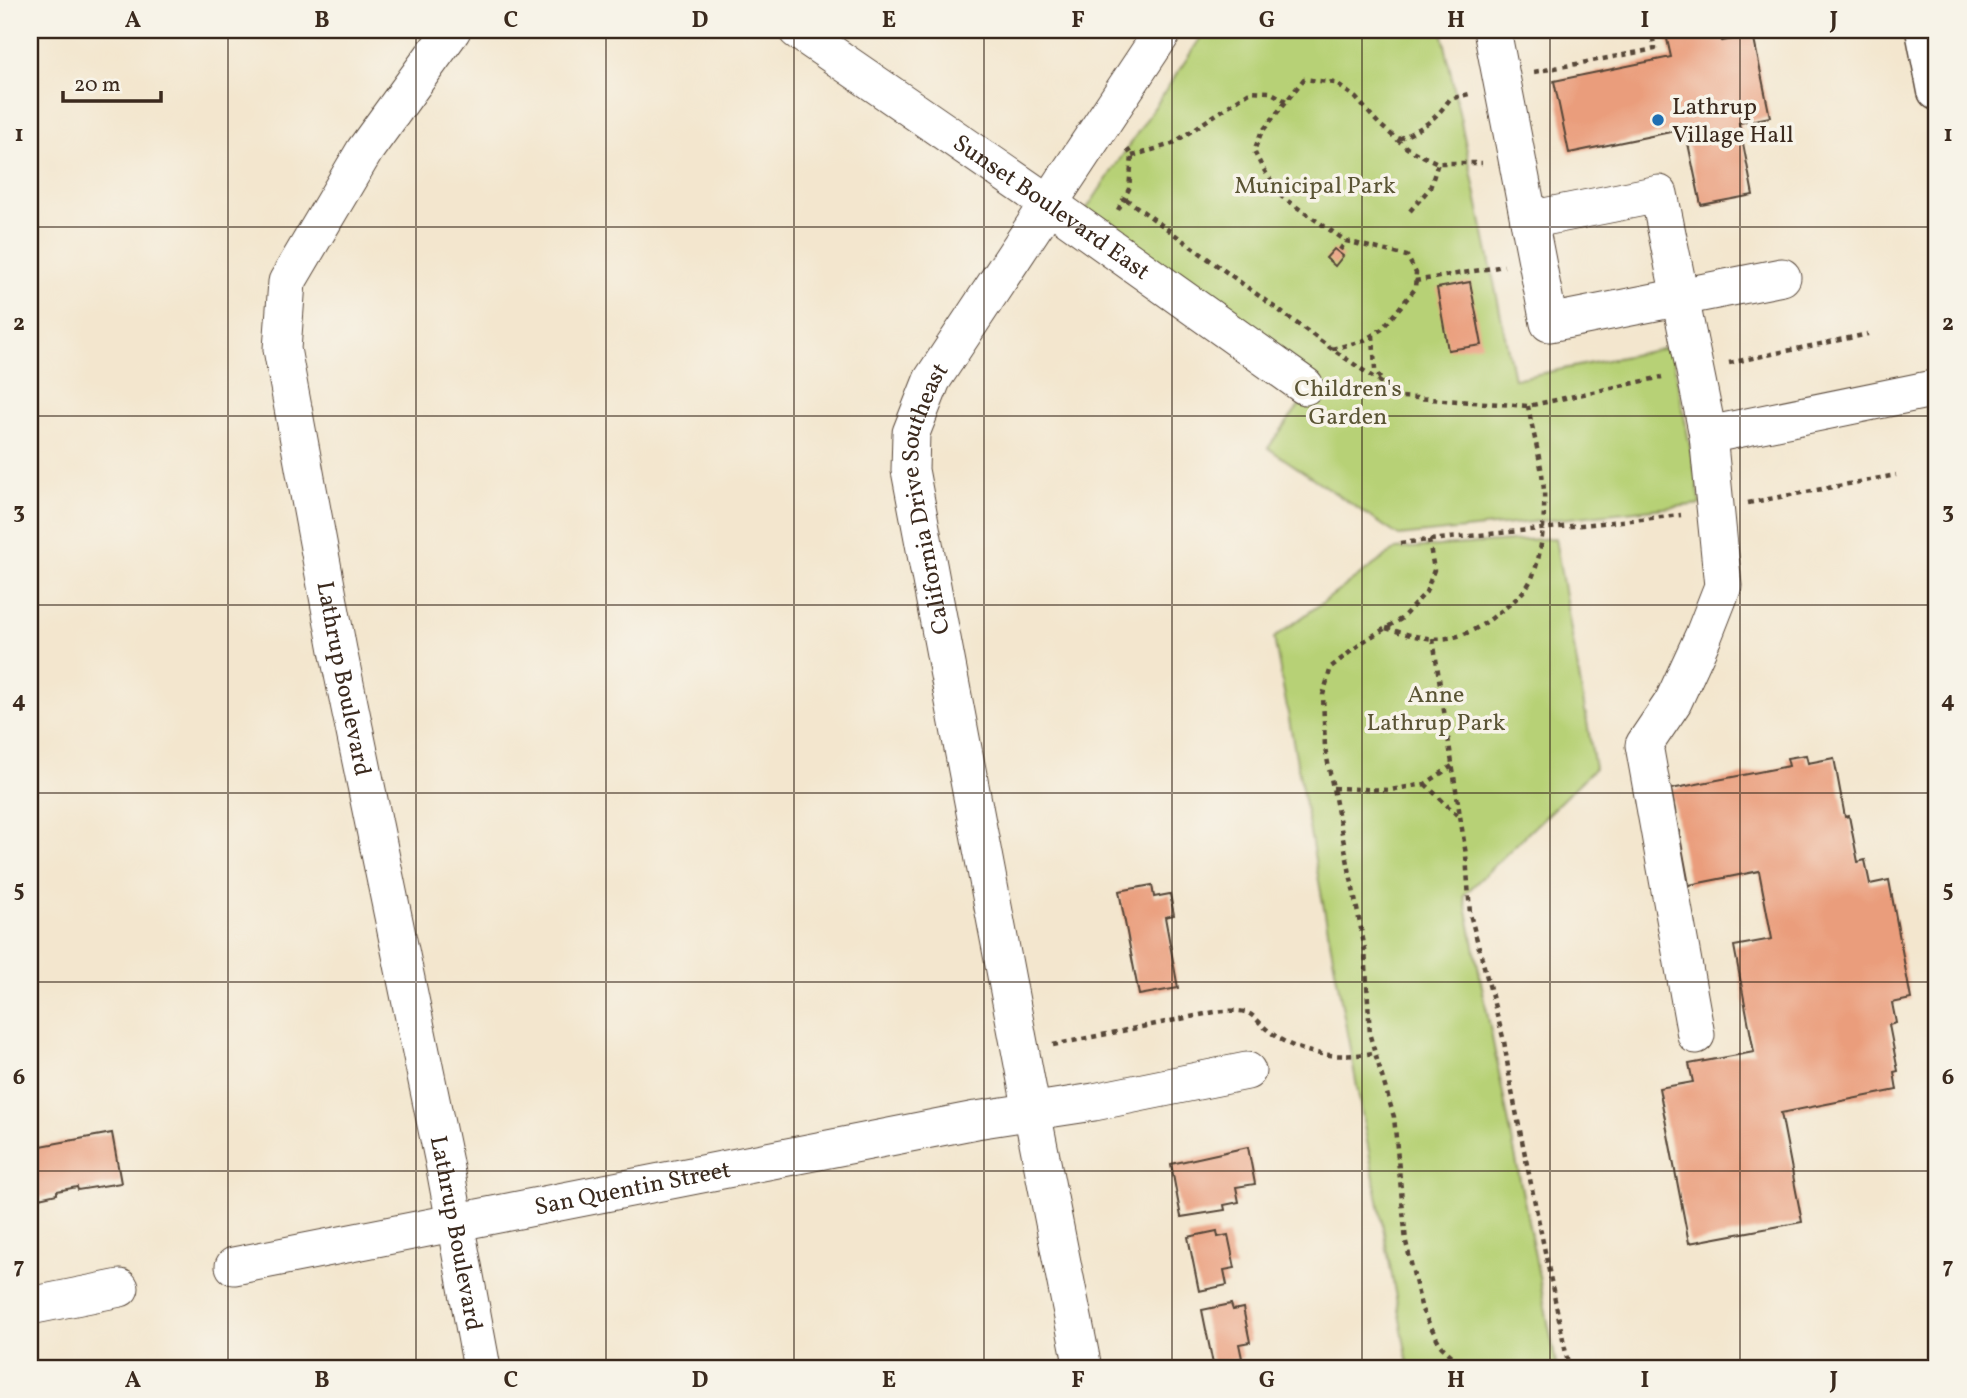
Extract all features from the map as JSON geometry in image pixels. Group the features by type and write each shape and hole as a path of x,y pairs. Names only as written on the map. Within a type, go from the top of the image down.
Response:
{"main road":[{"path":"1925,30 1937,90"}],"street":[{"name":"Lathrup Boulevard","path":"452,30 365,150 288,282 282,349 338,650 482,1368"},
{"name":"Sunset Boulevard East","path":"797,30 1048,203 1305,386"},
{"name":"California Drive Southeast","path":"1083,1368 909,470 911,433 932,380 1164,30"},
{"path":"1492,30 1549,323 1782,276"},
{"path":"1529,220 1659,194 1708,435 1723,586 1673,702 1644,745 1696,1035"},
{"path":"1708,435 1937,388"},
{"name":"San Quentin Street","path":"234,1266 976,1120 1247,1071"},
{"path":"30,1306 120,1288"}],"path":[{"path":"1530,73 1655,48 1651,30"},
{"path":"1332,349 1363,341 1382,329 1415,289 1416,272 1407,256 1346,241 1282,197 1262,167 1254,151 1261,133 1304,79 1335,83 1356,98 1379,124 1407,148 1438,163 1486,162"},
{"path":"1132,156 1172,145 1251,92 1270,92 1286,102"},
{"path":"1399,139 1437,117 1450,99 1475,93"},
{"path":"1116,213 1126,199 1129,189 1132,156 1118,141"},
{"path":"1410,211 1430,188 1438,163"},
{"path":"1126,199 1402,397 1528,407 1667,376"},
{"path":"1340,250 1346,241"},
{"path":"1415,281 1494,268"},
{"path":"1725,364 1868,334"},
{"path":"1373,335 1375,370 1385,387"},
{"path":"1386,628 1424,640 1457,636 1482,625 1527,587 1537,567 1544,491 1528,407"},
{"path":"1400,543 1689,514 1896,475"},
{"path":"1429,540 1434,570 1426,592 1401,619 1364,641 1331,667 1323,695 1325,748 1365,948 1370,1036 1394,1117 1406,1242 1422,1310 1441,1346 1465,1368"},
{"path":"1433,639 1460,817 1471,914 1504,1041 1511,1087 1569,1368"},
{"path":"1332,788 1390,790 1424,784 1452,766"},
{"path":"1424,784 1460,817"},
{"path":"1048,1046 1238,1009 1250,1012 1280,1039 1304,1050 1334,1056 1374,1053"}],"green space":[{"name":"Municipal Park","path":"1206,30 1442,30 1514,379 1671,347 1701,504 1399,536 1268,448 1318,380 1086,210"},
{"name":"Anne Lathrup Park","path":"1555,538 1595,768 1464,895 1557,1368 1409,1368 1274,638 1396,549"}],"building":[{"name":"Lathrup Village Hall","path":"1665,30 1719,30 1722,41 1753,35 1770,117 1739,123 1753,195 1701,205 1685,129 1569,153 1554,81 1671,57"},
{"path":"1334,249 1343,256 1335,266 1326,258"},
{"path":"1470,282 1482,345 1448,350 1437,288"},
{"path":"1806,755 1808,763 1834,758 1845,817 1849,816 1858,862 1865,860 1870,884 1889,880 1911,999 1892,1003 1896,1023 1889,1025 1898,1071 1894,1072 1897,1090 1781,1113 1802,1222 1689,1243 1659,1088 1693,1082 1689,1064 1754,1052 1734,946 1772,939 1759,871 1689,885 1671,789 1789,766 1787,758"},
{"path":"1152,885 1154,897 1170,894 1174,915 1165,917 1178,988 1139,995 1119,891"},
{"path":"112,1133 121,1183 78,1190 77,1187 30,1200 30,1148"},
{"path":"1248,1147 1255,1184 1236,1187 1239,1202 1224,1205 1225,1210 1181,1217 1171,1164"},
{"path":"1217,1231 1218,1237 1228,1235 1235,1268 1224,1270 1227,1285 1199,1291 1188,1237"},
{"path":"1231,1304 1233,1310 1243,1308 1250,1342 1239,1344 1242,1358 1213,1364 1202,1310"}],"place":[{"name":"Lathrup Village Hall","path":"1658,120"}],"park label":[{"name":"Children's Garden","path":"1348,402"}]}
